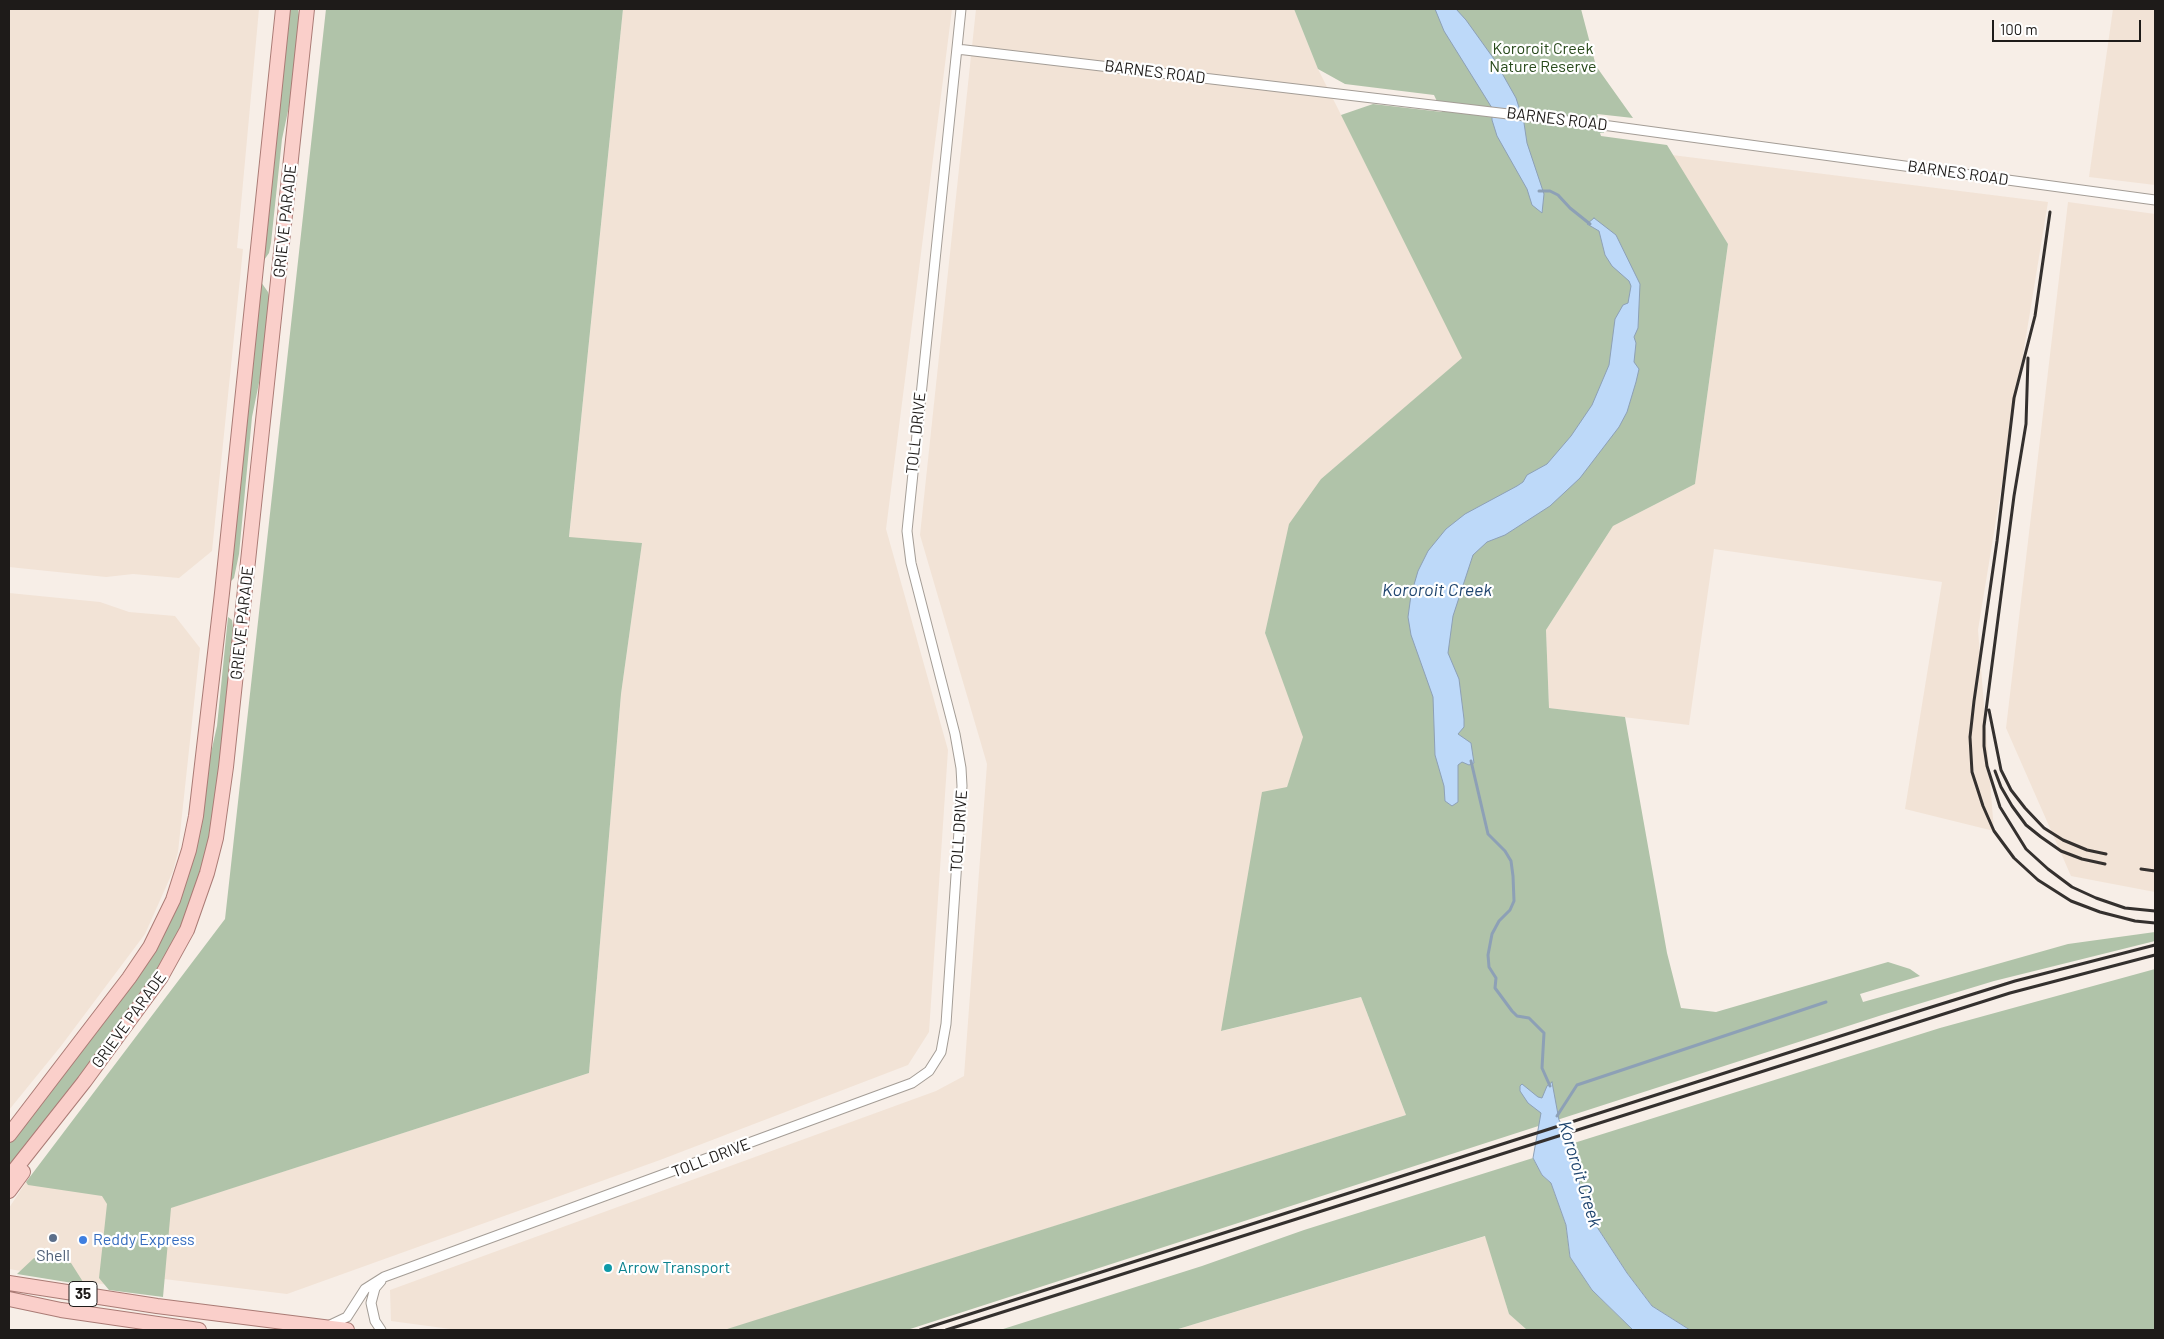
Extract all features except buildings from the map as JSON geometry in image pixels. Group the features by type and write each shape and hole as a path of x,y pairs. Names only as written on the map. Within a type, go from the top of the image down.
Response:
{"main road":[{"name":"GRIEVE PARADE","path":"9,1135 129,978 150,947 172,900 189,850 196,816 222,593 283,9"},
{"name":"GRIEVE PARADE","path":"10,1185 67,1114 84,1082 148,997 175,953 196,907 216,838 241,633 308,9"},
{"name":"35","path":"9,1283 157,1306 347,1330"},
{"name":"35","path":"9,1299 61,1310 199,1330"}],"street":[{"name":"TOLL DRIVE","path":"309,1325 331,1326 340,1322 351,1312 364,1289 384,1277 912,1083 929,1071 941,1052 946,1024 962,786 961,768 955,734 911,563 907,531 961,11"},
{"name":"BARNES ROAD","path":"957,48 1605,126 2155,200"},
{"path":"381,1330 375,1321 372,1303 375,1288 384,1277"}],"shaded area":[{"path":"9,9 259,9 237,248 243,249 212,551 179,578 133,574 106,577 9,567"},
{"path":"623,9 952,9 886,529 948,750 929,1032 908,1065 660,1160 287,1294 164,1279 170,1208 589,1073 621,694 642,543 569,538"},
{"path":"976,9 1294,9 1318,69 1463,358 1321,479 1265,633 1304,737 1287,787 1222,1031 1361,997 1406,1115 726,1330 458,1330 391,1321 390,1290 936,1091 964,1076 987,764 920,535"},
{"path":"2113,9 2155,9 2155,185 2089,177"},
{"path":"1672,155 2048,202 1978,630 1994,831 1905,809 1942,582 1714,549 1689,725 1549,708 1546,630 1613,526 1695,484 1728,244"},
{"path":"2068,202 2155,214 2155,892 2071,876 2006,728"},
{"path":"9,593 100,602 129,612 175,616 200,648 178,852 173,871 145,934 61,1046 9,1110"},
{"path":"26,1182 105,1192 113,1202 108,1285 9,1269 9,1208"},
{"path":"1486,1236 1509,1314 1527,1330 1175,1330"}],"green space":[{"path":"287,9 298,9 299,17 291,97 282,139 271,243 269,253 262,263"},
{"path":"326,9 623,9 569,537 642,543 621,694 589,1073 171,1208 163,1297 109,1290 99,1278 107,1204 102,1196 28,1185 26,1182 225,919"},
{"name":"Kororoit Creek Nature Reserve","path":"1294,9 1581,9 1596,66 1633,118 1597,114 1604,133 1600,133 1601,136 1667,145 1728,244 1695,484 1613,526 1546,630 1549,708 1625,717 1667,953 1681,1008 1716,1012 1888,962 1910,969 1920,976 1860,994 1863,1002 2068,944 2155,932 2155,941 1994,981 1882,1015 907,1330 724,1330 1406,1115 1361,997 1221,1031 1262,792 1287,787 1303,737 1265,633 1289,524 1321,479 1462,358 1341,115 1373,104 1442,112 1434,95 1345,84 1318,69"},
{"path":"261,282 268,292 270,300 261,373 252,417 239,554 234,578 227,585"},
{"path":"228,617 232,620 234,635 211,840 183,925 165,958 119,1027 9,1168 9,1144 139,976 159,943 177,906 217,726"},
{"path":"2155,969 2155,1330 1690,1330 1652,1306 1627,1273 1597,1227 1581,1194 1579,1167 1574,1143 1940,1028"},
{"path":"1533,1158 1542,1175 1551,1183 1566,1225 1570,1257 1592,1290 1633,1330 1527,1330 1509,1314 1485,1236 1175,1330 1000,1330 1202,1266 1304,1230"},
{"path":"34,1258 71,1263 85,1285 17,1274"}],"water":[{"path":"1435,9 1456,9 1494,59 1516,98 1524,123 1527,143 1544,194 1542,213 1532,205 1527,189 1497,136 1492,120 1492,108 1444,31"},
{"name":"Kororoit Creek","path":"1594,218 1616,235 1640,284 1638,328 1634,337 1636,343 1634,362 1639,369 1636,382 1627,412 1619,427 1580,478 1550,506 1505,535 1487,542 1473,555 1453,616 1448,653 1459,679 1464,719 1464,727 1458,734 1471,743 1474,763 1469,765 1462,762 1458,765 1458,802 1452,806 1445,801 1444,786 1435,755 1433,697 1411,635 1408,617 1411,595 1418,571 1428,551 1446,529 1465,514 1517,486 1523,482 1527,475 1547,464 1571,436 1592,405 1609,365 1615,319 1623,305 1628,303 1631,286 1629,281 1612,266 1605,255 1599,231 1587,224"},
{"name":"Kororoit Creek","path":"1552,1082 1559,1120 1574,1144 1581,1194 1597,1227 1627,1273 1652,1306 1690,1330 1633,1330 1592,1290 1570,1257 1566,1225 1551,1183 1542,1175 1533,1158 1541,1113 1528,1103 1520,1091 1522,1084 1542,1098 1547,1086"}],"waterway":[{"name":"Kororoit Creek","path":"1539,191 1550,191 1558,195 1570,208 1590,224"},
{"name":"Kororoit Creek","path":"1471,761 1488,834 1505,851 1511,861 1513,876 1514,901 1510,910 1499,921 1492,934 1488,955 1489,967 1496,978 1495,988 1512,1011 1517,1016 1529,1018 1544,1033 1542,1068 1550,1086"},
{"path":"1557,1116 1577,1085 1826,1002"}],"railway":[{"path":"2050,212 2035,316 2014,398 1997,541 1974,701 1970,737 1972,772 1983,806 1994,831 2014,858 2038,880 2071,901 2100,912 2135,921 2155,923"},
{"path":"2028,358 2026,424 2014,496 1984,726 1987,766 2000,807 2026,849 2048,869 2072,887 2096,898 2125,908 2155,911"},
{"path":"1989,710 2001,770 2011,790 2025,808 2044,828 2063,840 2087,850 2106,854"},
{"path":"1995,771 2001,787 2026,825 2061,851 2082,859 2105,864"},
{"path":"2141,869 2155,871"},
{"path":"920,1330 2015,981 2155,945"},
{"path":"946,1330 2010,993 2155,955"}],"place":[{"name":"Shell","path":"53,1238"},
{"name":"Reddy Express","path":"83,1240"},
{"name":"Arrow Transport","path":"608,1268"}]}
